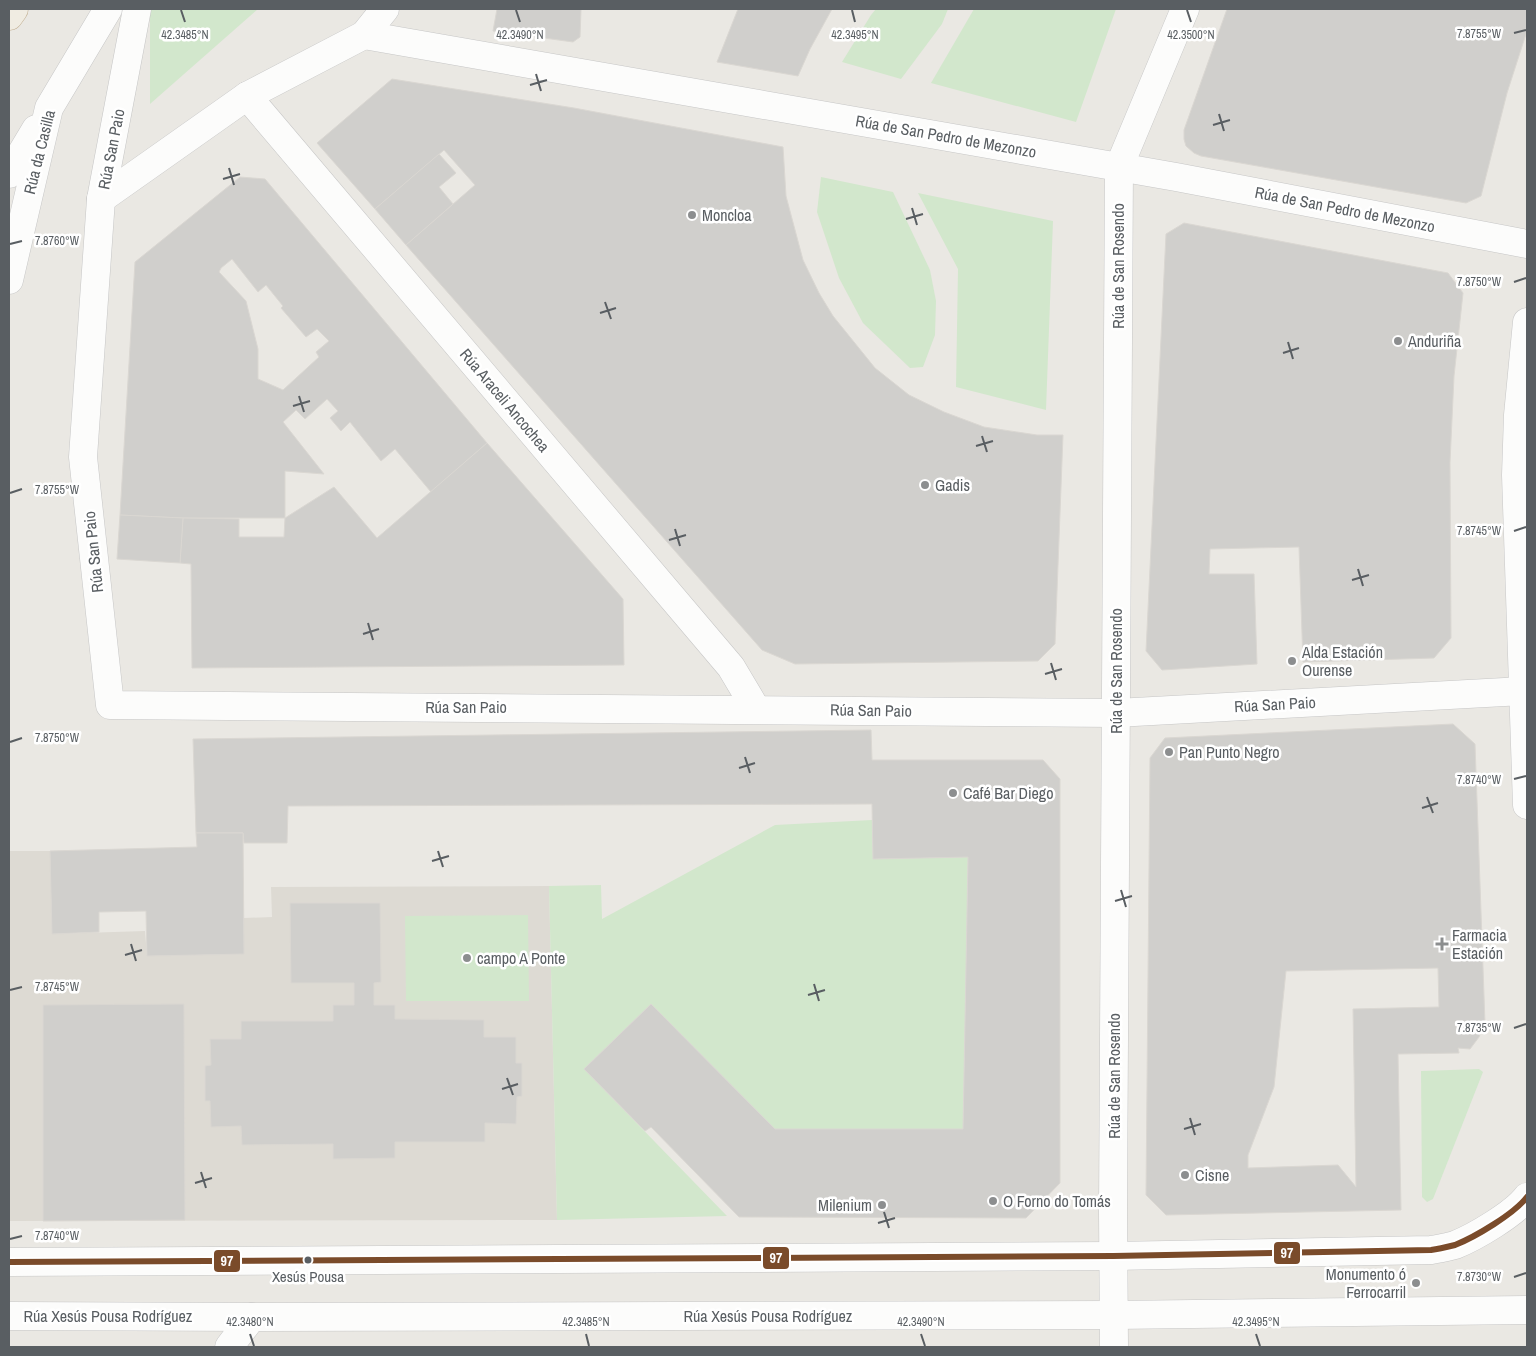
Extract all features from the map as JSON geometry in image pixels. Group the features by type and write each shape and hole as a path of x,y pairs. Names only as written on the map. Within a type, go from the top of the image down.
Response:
{"highway":[{"path":"9,16 14,9"}],"street":[{"name":"Rúa da Casilla","path":"9,280 49,108 108,9"},
{"name":"Rúa San Paio","path":"137,9 101,199 83,457 110,705 1116,712 1523,691"},
{"path":"101,199 248,96 364,34 385,9"},
{"name":"Rúa de San Rosendo","path":"1114,1347 1119,167 1186,9"},
{"name":"Rúa de San Pedro de Mezonzo","path":"364,34 1119,167 1527,244"},
{"name":"Rúa Araceli Ancochea","path":"248,96 731,667 756,709"},
{"path":"9,174 49,108"},
{"path":"1527,322 1518,415 1516,475 1527,805"},
{"path":"9,1262 1113,1256 1431,1250 1454,1245 1472,1236 1511,1213 1527,1198"},
{"name":"Rúa Xesús Pousa Rodríguez","path":"9,1316 1114,1315 1527,1310"},
{"path":"229,1347 252,1317"}],"shaded area":[{"path":"9,851 50,851 52,934 145,931 147,956 244,954 244,918 272,917 271,887 549,886 557,1220 9,1221"}],"green space":[{"path":"150,9 258,9 150,104"},
{"path":"876,9 948,9 942,24 901,79 842,62"},
{"path":"974,9 1116,9 1076,122 931,83"},
{"path":"821,177 893,192 930,270 936,301 935,335 923,367 910,368 863,323 839,278 817,212"},
{"path":"918,193 1053,221 1046,410 956,387 958,269"},
{"path":"872,820 873,859 968,857 963,1129 775,1129 651,1004 584,1069 727,1216 557,1220 549,886 601,885 602,919 775,825"},
{"name":"campo A Ponte","path":"528,915 529,1001 406,1001 405,916"},
{"path":"1479,1069 1483,1072 1433,1199 1427,1202 1422,1197 1421,1071"}],"building":[{"path":"497,9 581,9 580,37 573,42 493,31"},
{"path":"738,9 832,9 810,49 798,76 717,62"},
{"path":"1227,9 1527,9 1527,31 1507,93 1481,196 1466,203 1201,156 1194,153 1186,146 1184,130"},
{"path":"392,79 574,108 783,147 786,196 803,260 833,316 875,368 909,395 944,412 984,427 1037,435 1063,435 1055,644 1038,661 795,664 762,650 406,245 475,185 444,150 375,209 317,143"},
{"path":"439,154 456,173 439,187 453,204 406,245 375,209"},
{"path":"240,177 265,179 487,443 431,492 395,449 381,461 350,422 341,431 330,418 338,411 327,399 305,419 296,410 283,422 324,474 285,471 285,518 183,518 120,515 135,262","holes":["232,259 258,292 266,285 283,306 281,308 306,337 317,329 329,341 316,352 319,357 283,390 258,379 258,349 246,301 219,272 221,268"]},
{"path":"1184,223 1448,273 1463,293 1454,376 1450,462 1451,638 1434,658 1303,662 1299,547 1210,549 1209,574 1254,574 1257,664 1162,670 1146,651 1166,234"},
{"path":"487,443 623,599 624,665 192,668 191,564 180,563 183,518 239,519 239,537 284,537 285,518 334,487 377,538"},
{"path":"120,515 183,518 180,563 117,559"},
{"path":"1453,724 1475,744 1485,1023 1479,1037 1470,1049 1458,1048 1459,1053 1398,1054 1401,1210 1166,1215 1146,1195 1150,758 1165,738","holes":["1438,968 1439,1007 1353,1009 1356,1187 1338,1165 1248,1168 1248,1155 1274,1087 1286,971"]},
{"path":"871,730 872,760 1043,760 1060,779 1060,1183 1026,1218 739,1217 651,1127 645,1131 584,1069 651,1004 775,1129 963,1129 968,857 873,859 872,804 288,806 287,843 244,843 243,833 196,833 193,739"},
{"path":"196,833 243,833 244,954 147,956 146,911 99,912 99,932 52,934 50,851 197,847"},
{"path":"290,903 380,903 381,982 374,983 374,1005 395,1005 395,1019 484,1020 484,1037 516,1037 516,1063 522,1063 522,1096 517,1097 516,1124 485,1123 485,1142 395,1142 395,1158 333,1159 333,1144 242,1145 241,1126 211,1127 210,1101 205,1101 205,1066 211,1065 210,1039 241,1039 241,1021 333,1021 333,1005 354,1005 354,983 291,983"},
{"path":"184,1004 185,1220 43,1221 43,1005"}],"transit line":[{"name":"97","path":"9,1262 1113,1256 1431,1250 1455,1245 1473,1237 1504,1218 1527,1197"}],"place":[{"name":"Moncloa","path":"692,215"},
{"name":"Anduriña","path":"1398,341"},
{"name":"Gadis","path":"925,485"},
{"name":"Alda Estación Ourense","path":"1292,661"},
{"name":"Pan Punto Negro","path":"1169,752"},
{"name":"Café Bar Diego","path":"953,793"},
{"name":"Farmacia Estación","path":"1442,944"},
{"name":"campo A Ponte","path":"467,958"},
{"name":"Cisne","path":"1185,1175"},
{"name":"O Forno do Tomás","path":"993,1201"},
{"name":"Milenium","path":"882,1205"},
{"name":"Xesús Pousa","path":"308,1260"},
{"name":"Monumento ó Ferrocarril","path":"1416,1283"}]}
